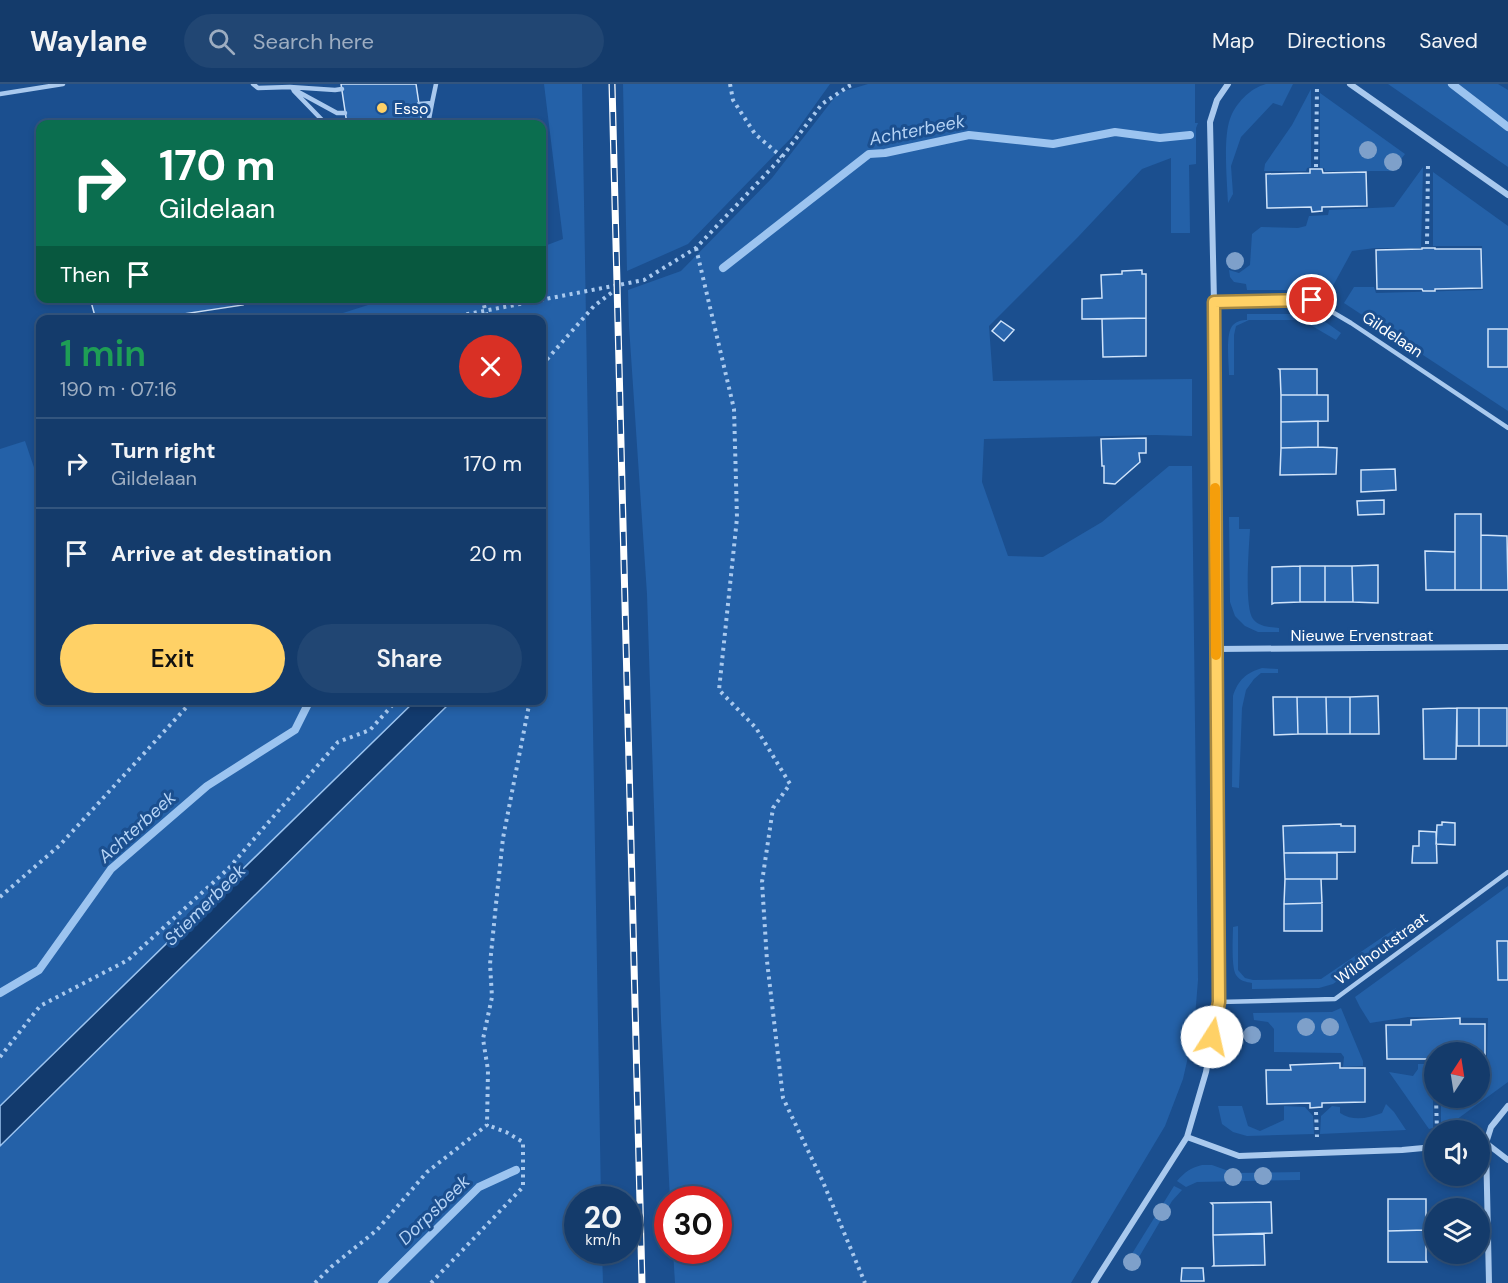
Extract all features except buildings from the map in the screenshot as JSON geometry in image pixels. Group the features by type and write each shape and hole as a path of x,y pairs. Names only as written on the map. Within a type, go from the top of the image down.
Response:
{"street":[{"path":"1094,1283 1187,1137 1206,1072 1219,1002 1214,302 1210,122 1217,100 1228,84"},
{"path":"1350,84 1508,195"},
{"name":"Nieuwe Ervenstraat","path":"1216,649 1508,647"},
{"path":"1490,1129 1508,1106"},
{"path":"1187,1137 1239,1156 1424,1149"},
{"path":"1490,1148 1508,1160"},
{"path":"1485,1186 1489,1283"}],"lane":[{"path":"0,94 63,84"},
{"path":"253,84 258,88 342,89"},
{"path":"429,120 436,84"},
{"path":"290,87 337,113 345,113"},
{"path":"290,87 322,120"},
{"path":"419,104 432,103"},
{"name":"Gildelaan","path":"1214,302 1312,300 1351,322 1508,428"},
{"name":"Wildhoutstraat","path":"1219,1002 1335,999 1508,873"}],"path":[{"path":"730,84 733,100 755,134 782,157"},
{"path":"546,299 644,280 696,248 782,157 822,104 855,84"},
{"path":"1316,166 1317,86"},
{"path":"1427,244 1428,165"},
{"path":"696,248 734,409 736,518 719,690 756,728 790,784 773,808 762,882 767,961 783,1098 823,1182 865,1283"},
{"path":"546,360 594,306 621,285"},
{"path":"484,303 487,315"},
{"path":"464,315 528,303"},
{"path":"0,897 60,845 188,705"},
{"path":"0,1057 40,1006 128,960 228,869 338,742 370,730 392,705"},
{"path":"487,1125 488,1070 483,1039 492,997 490,964 496,904 503,838 529,705"},
{"path":"1316,1112 1317,1138"},
{"path":"315,1283 377,1230 427,1172 487,1125"},
{"path":"431,1283 523,1186 523,1142 487,1125"}],"shaded area":[{"path":"544,84 582,84 601,1186 564,1186 564,1264 602,1264 603,1283 0,1283 0,449 25,441 36,473 36,705 546,705 546,315 337,315 374,303 546,303 546,245 563,239"},
{"path":"623,84 830,84 792,137 688,244 627,271"},
{"path":"868,84 1195,84 1195,123 1198,123 1196,164 1189,165 1190,233 1171,233 1171,158 1142,169 989,326 993,381 1192,379 1192,436 984,439 982,482 1008,556 1043,557 1102,522 1169,466 1192,466 1198,980 1194,1030 1183,1079 1165,1126 1071,1283 675,1283 674,1264 732,1264 732,1186 669,1186 661,1021 647,594 628,290 681,271 772,178 838,93"},
{"path":"1266,84 1293,84 1282,106 1273,103 1241,137 1231,166 1233,194 1228,203 1226,148 1230,119 1244,97 1254,89"},
{"path":"1388,84 1498,84 1508,90 1508,167"},
{"path":"1311,89 1311,167 1306,171 1264,171 1265,164 1292,125"},
{"path":"1320,93 1405,154 1392,171 1325,171 1324,168 1320,168"},
{"path":"1423,167 1421,248 1375,248 1352,251 1328,295 1316,290 1247,290 1246,284 1234,282 1230,277 1229,270 1239,273 1250,265 1252,234 1261,227 1298,228 1306,226 1309,216 1328,215 1329,210 1394,207"},
{"path":"1433,172 1508,226 1508,411 1344,303 1354,287 1374,287 1376,293 1483,290 1482,246 1433,246"},
{"path":"1247,314 1306,314 1320,318 1341,333 1336,340 1302,320 1249,320 1236,326 1234,375 1229,375 1229,334 1233,325 1247,320"},
{"path":"1229,517 1239,517 1239,529 1250,529 1248,590 1253,619 1261,625 1279,628 1279,632 1258,632 1245,626 1235,616 1230,602"},
{"path":"1262,668 1278,669 1278,673 1261,673 1246,690 1242,708 1239,788 1232,787 1233,696 1243,678"},
{"path":"411,705 448,705 0,1146 0,1106"},
{"path":"1508,886 1508,1082 1490,1095 1488,1018 1408,1017 1370,1023 1355,997"},
{"path":"1238,926 1238,970 1245,978 1253,980 1321,979 1396,928 1397,937 1333,984 1319,988 1252,989 1252,983 1239,979 1234,971 1233,927"},
{"path":"1341,1008 1363,1066 1343,1067 1344,1057 1341,1053 1274,1052 1274,1029 1268,1022 1254,1020 1253,1013 1332,1012"},
{"path":"1418,1064 1424,1064 1424,1108 1433,1108 1433,1120 1424,1120 1424,1122 1389,1072 1413,1076 1418,1069"},
{"path":"1386,1104 1406,1130 1320,1134 1321,1116 1332,1106 1340,1107 1340,1113 1345,1116 1361,1118 1382,1113"},
{"path":"1218,1106 1242,1106 1248,1126 1260,1131 1284,1120 1284,1106 1305,1107 1313,1116 1314,1134 1247,1136 1233,1132 1222,1124"},
{"path":"1441,1108 1472,1108 1456,1120 1441,1120"},
{"path":"1202,1165 1212,1165 1234,1173 1300,1172 1300,1180 1197,1182 1186,1187 1177,1181 1188,1171"},
{"path":"1174,1186 1182,1190 1172,1201 1132,1269 1125,1265"}],"waterway":[{"name":"Achterbeek","path":"1452,84 1508,127"},
{"name":"Achterbeek","path":"723,268 869,154 885,153 969,135 1053,144 1115,132 1160,138 1190,135"},
{"name":"Achterbeek","path":"0,993 39,970 111,869 207,786 295,730 308,705"},
{"name":"Dorpsbeek","path":"382,1283 479,1187 516,1170"}],"railway":[{"path":"612,84 642,1283"}],"slow traffic":[{"path":"1215,488 1216,655"}],"place":[{"name":"Esso","path":"382,108"}],"route":[{"path":"1212,1037 1219,1002 1214,302 1312,300"}],"water label":[{"name":"Stiemerbeek","path":"205,905"}]}
